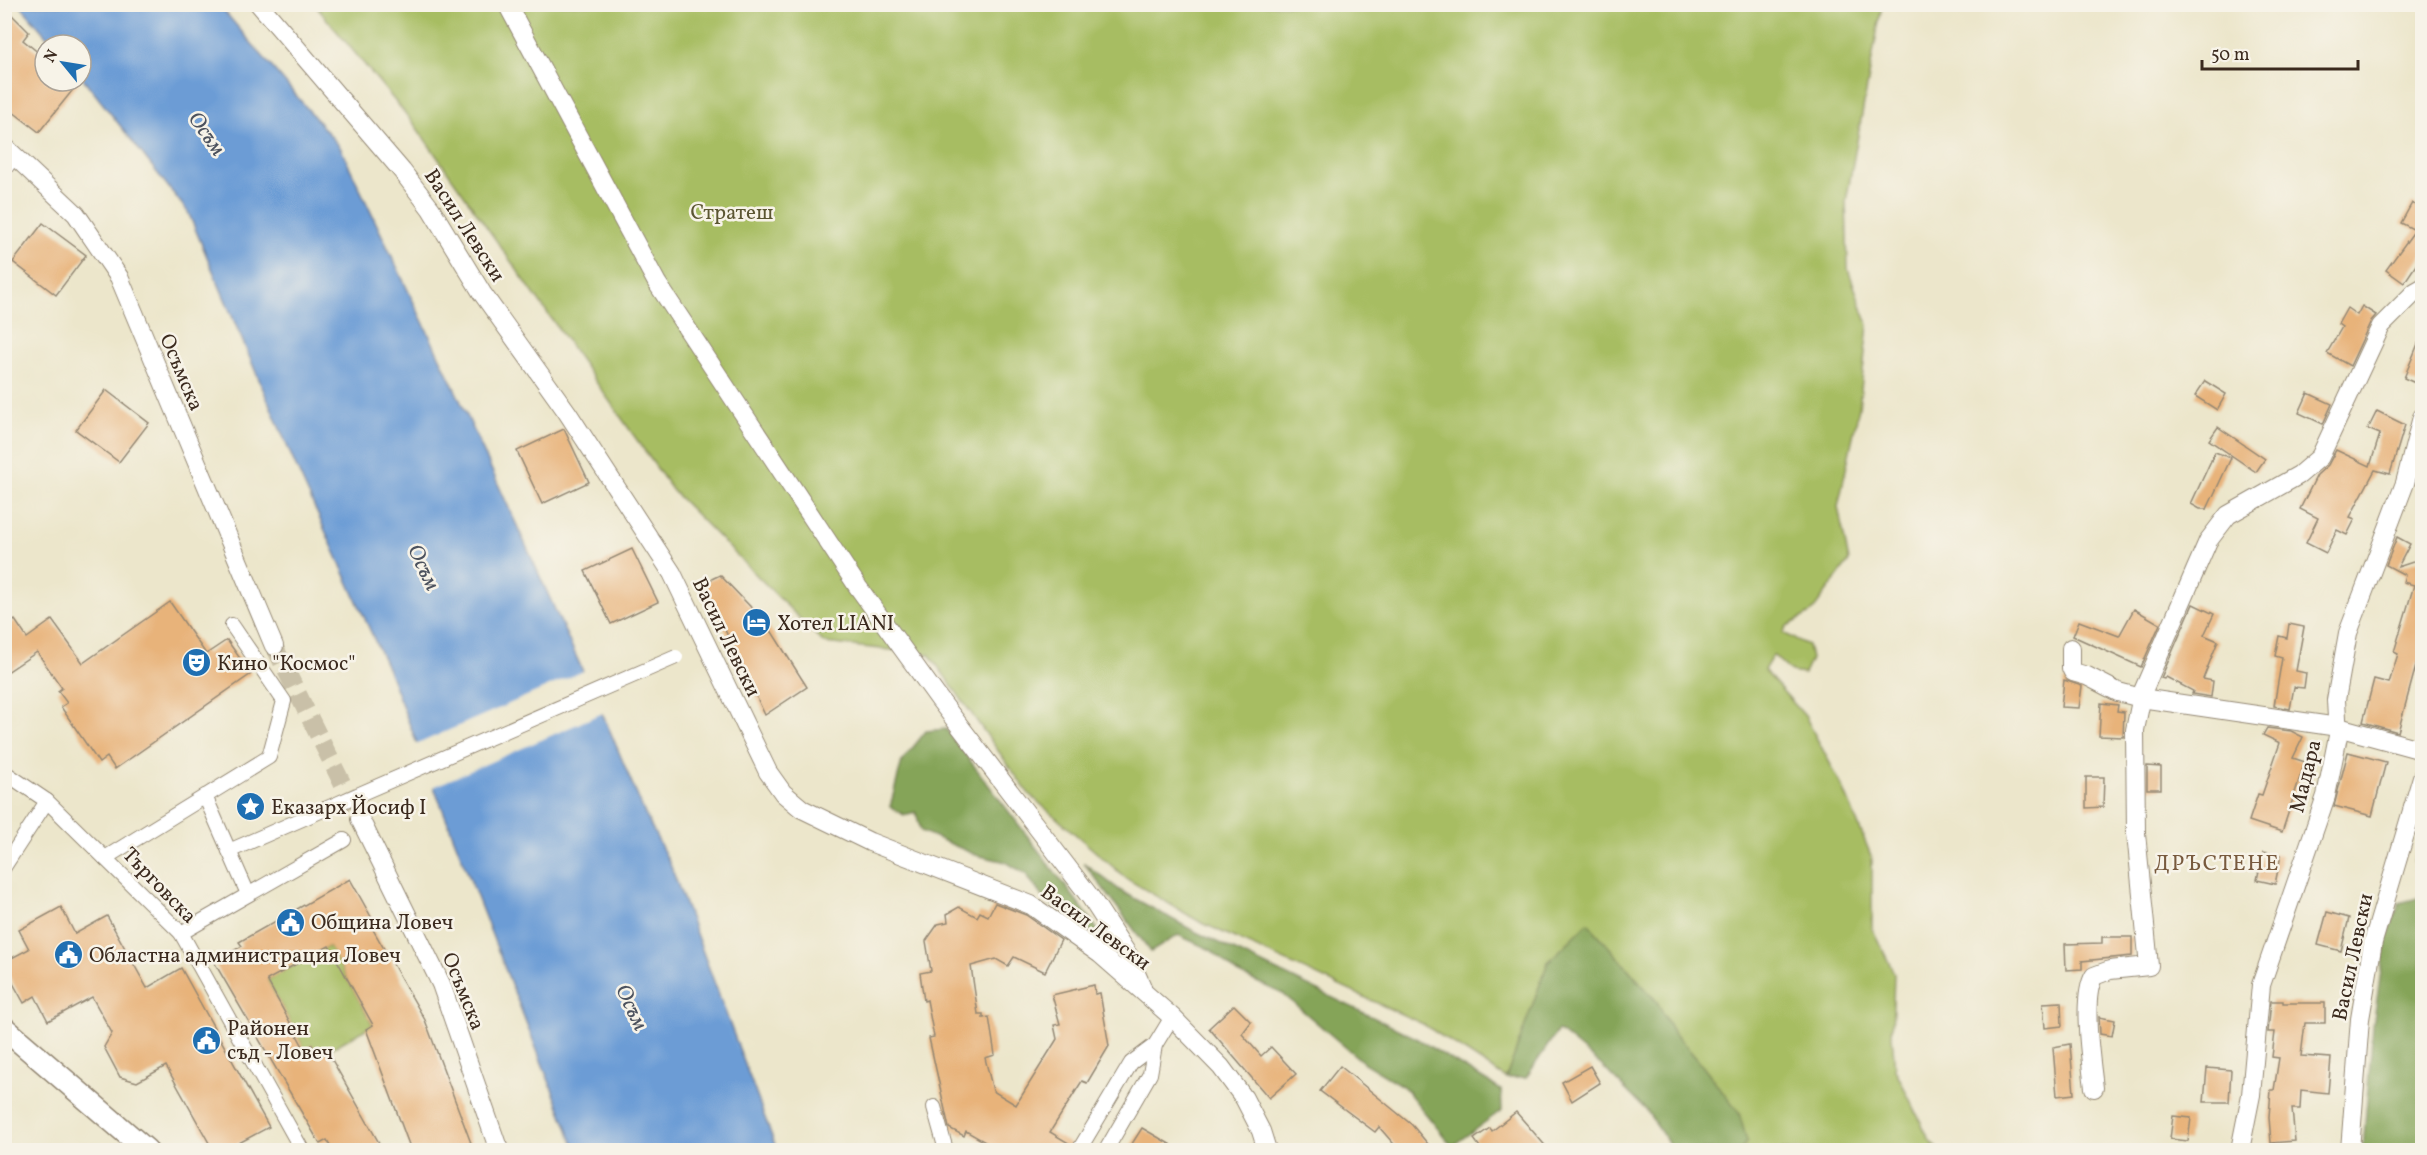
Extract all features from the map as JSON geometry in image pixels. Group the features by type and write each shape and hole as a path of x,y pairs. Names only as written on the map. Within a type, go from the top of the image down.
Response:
{"street":[{"name":"Васил Левски","path":"259,4 402,171 430,209 482,293 573,421 672,573 763,761 783,792 802,808 870,842 1030,905 1100,954 1172,1017 1221,1067 1244,1098 1262,1131 1267,1150"},
{"path":"507,4 657,283 858,587 946,709 1091,898 1128,955 1144,991"},
{"name":"Осъмска","path":"8,157 76,214 119,277 274,646"},
{"path":"2094,1088 2089,1035 2089,985 2094,976 2110,970 2149,966 2136,833 2135,730 2141,698 2208,541 2228,515 2299,475 2320,457 2381,326 2415,292 2422,288"},
{"name":"Мадара","path":"2240,1150 2251,1095 2261,985 2326,796 2338,736 2336,700 2348,633 2405,483 2422,417"},
{"path":"105,858 268,757 284,701 232,625"},
{"path":"2071,648 2070,668 2073,672 2087,676 2118,692 2141,698 2338,727 2422,750"},
{"path":"229,851 676,657"},
{"name":"Търговска","path":"4,772 47,801 181,933 302,1150"},
{"name":"Васил Левски","path":"2350,1150 2360,1019 2373,942 2422,777"},
{"path":"205,796 248,894"},
{"path":"4,867 47,801"},
{"name":"Осъмска","path":"360,819 441,984 496,1145 501,1150"},
{"path":"181,933 344,840"},
{"path":"1106,1150 1150,1074 1155,1046 1172,1017"},
{"path":"4,1028 146,1150"},
{"path":"1078,1150 1131,1063 1155,1046"},
{"path":"934,1107 946,1150"}],"green space":[{"name":"Стратеш","path":"315,5 1882,5 1846,201 1848,269 1868,325 1859,408 1838,507 1849,561 1812,612 1787,626 1783,633 1808,645 1811,659 1804,674 1791,672 1773,655 1764,670 1805,716 1844,790 1872,858 1872,928 1894,973 1892,1036 1895,1069 1930,1141 1938,1150 1739,1150 1697,1059 1673,1032 1657,1002 1588,924 1530,1016 1506,1078 1423,1024 1200,922 1127,879 1029,794 929,654 824,643 673,491 414,124"},
{"path":"946,729 1089,917 1108,946 1082,923 1045,901 1026,874 1006,862 976,855 921,831 916,812 904,815 890,807 902,761 926,731"},
{"path":"2422,840 2422,875 2415,869 2414,860"},
{"path":"1084,863 1121,891 1192,930 1414,1037 1501,1090 1502,1110 1452,1146 1404,1087 1364,1063 1283,994 1237,973 1211,950 1178,935 1151,952"},
{"path":"2422,897 2422,1150 2363,1150 2373,1026 2385,944 2399,903"},
{"path":"1588,923 1657,1002 1673,1032 1739,1113 1747,1141 1741,1150 1673,1150 1647,1111 1601,1065 1558,1030 1526,1078 1506,1078 1548,962"},
{"path":"329,946 373,1025 318,1056 312,1045 305,1050 267,980"}],"water":[{"name":"Осъм","path":"20,5 219,5 340,147 460,400 610,731 645,814 670,864 777,1150 576,1150 389,672 294,462 188,212 93,91 93,33 44,33"}],"pier":[{"path":"586,670 605,712 431,788 415,745"}],"building":[{"path":"4,7 29,32 23,40 33,48 33,93 70,93 39,132 4,105"},
{"path":"2412,203 2422,210 2422,256 2404,283 2386,270 2415,230 2401,223"},
{"path":"43,223 86,255 56,295 13,262"},
{"path":"2362,306 2376,315 2350,366 2327,353 2342,327 2338,324 2347,308 2357,315"},
{"path":"2422,334 2422,386 2404,378"},
{"path":"2205,381 2226,394 2217,410 2195,396"},
{"path":"106,390 149,423 119,462 76,430"},
{"path":"2308,393 2332,404 2323,424 2299,413"},
{"path":"2377,411 2405,425 2390,474 2375,470 2350,517 2355,519 2347,535 2337,530 2326,553 2306,543 2318,518 2300,509 2317,475 2328,465 2336,450 2370,466 2380,434 2368,429"},
{"path":"2218,427 2265,459 2256,472 2209,440"},
{"path":"564,429 589,482 542,504 517,451"},
{"path":"2215,452 2231,458 2207,509 2200,509 2191,504"},
{"path":"2397,537 2410,544 2398,567 2422,559 2422,664 2417,662 2398,732 2363,722 2374,679 2389,683 2398,654 2394,652 2414,585 2403,582 2405,575 2386,565"},
{"path":"632,549 658,602 611,624 585,571"},
{"path":"720,575 767,624 807,687 765,715 703,583"},
{"path":"170,602 206,654 227,640 251,674 115,769 107,757 99,763 61,707 67,703 58,691 62,688 37,652 4,674 4,627 15,620 27,638 52,620 83,663"},
{"path":"2193,604 2214,614 2204,635 2218,641 2203,679 2213,681 2211,697 2192,694 2193,691 2166,677 2161,678"},
{"path":"2134,609 2160,624 2141,667 2073,636 2079,621 2119,636"},
{"path":"2289,624 2304,627 2296,671 2306,673 2304,688 2294,687 2290,709 2274,706 2282,658 2275,656 2279,636 2287,638"},
{"path":"2064,680 2082,686 2079,708 2061,707"},
{"path":"2101,703 2118,705 2117,711 2124,712 2123,737 2099,736"},
{"path":"2267,728 2291,731 2303,737 2293,758 2305,762 2282,832 2249,821 2258,794 2262,795 2280,743 2263,735"},
{"path":"2348,752 2386,762 2372,816 2334,806"},
{"path":"2147,766 2161,767 2161,789 2147,789"},
{"path":"2086,777 2104,777 2103,807 2086,808"},
{"path":"2263,852 2281,855 2275,884 2257,880"},
{"path":"350,879 375,924 371,926 425,1020 471,1143 451,1150 411,1150 366,1029 373,1025 329,946 267,980 305,1050 312,1045 318,1056 327,1051 383,1150 333,1150 327,1140 320,1144 214,962 242,946 239,942"},
{"path":"995,903 1026,915 1061,940 1045,972 1014,957 1008,966 996,959 971,966 978,1014 983,1014 983,1018 989,1017 995,1055 985,1058 993,1091 1016,1105 1057,1039 1054,1025 1060,1024 1052,995 1094,985 1095,994 1100,993 1109,1046 1087,1083 1082,1081 1050,1132 1072,1145 1070,1150 999,1150 966,1131 964,1136 949,1128 929,1038 934,1037 927,1000 924,1001 920,973 931,971 926,941 938,924 948,922 947,914 959,907 977,917 980,912 988,916"},
{"path":"61,907 75,934 107,916 147,988 181,968 269,1127 226,1150 213,1150 166,1066 137,1082 120,1077 104,1047 112,1033 92,997 48,1021 35,996 24,1003 4,967 4,962 29,949 19,930"},
{"path":"2327,912 2349,918 2341,951 2318,945"},
{"path":"2102,937 2132,937 2132,956 2082,961 2082,969 2066,970 2065,944 2102,943"},
{"path":"2271,1001 2325,1003 2325,1023 2305,1023 2301,1056 2331,1058 2328,1093 2301,1090 2300,1109 2292,1109 2295,1141 2271,1143 2269,1117 2271,1090 2274,1090 2279,1058 2272,1057 2275,1032 2268,1032"},
{"path":"2061,1002 2062,1026 2045,1028 2043,1003"},
{"path":"1234,1005 1251,1022 1242,1034 1261,1056 1271,1047 1296,1074 1269,1098 1209,1028"},
{"path":"2099,1017 2115,1020 2112,1036 2100,1034"},
{"path":"2070,1044 2074,1094 2057,1096 2053,1047"},
{"path":"1340,1066 1412,1125 1433,1150 1399,1150 1379,1127 1375,1132 1320,1091"},
{"path":"1590,1066 1600,1083 1572,1101 1562,1082"},
{"path":"2207,1068 2231,1070 2229,1102 2204,1102"},
{"path":"1516,1112 1549,1150 1482,1150 1474,1139 1490,1128 1492,1131"},
{"path":"2173,1116 2191,1118 2188,1141 2170,1139"},
{"path":"1142,1128 1180,1150 1128,1150"}],"tunnel":[{"path":"274,646 360,819"}],"place":[{"name":"Хотел LIANI","path":"756,623"},
{"name":"Кино \"Космос\"","path":"196,663"},
{"name":"Еказарх Йосиф I","path":"250,807"},
{"name":"Община Ловеч","path":"290,922"},
{"name":"Областна администрация Ловеч","path":"68,955"},
{"name":"Районен съд - Ловеч","path":"206,1040"}],"district":[{"name":"ДРЪСТЕНЕ","path":"2217,862"}]}
